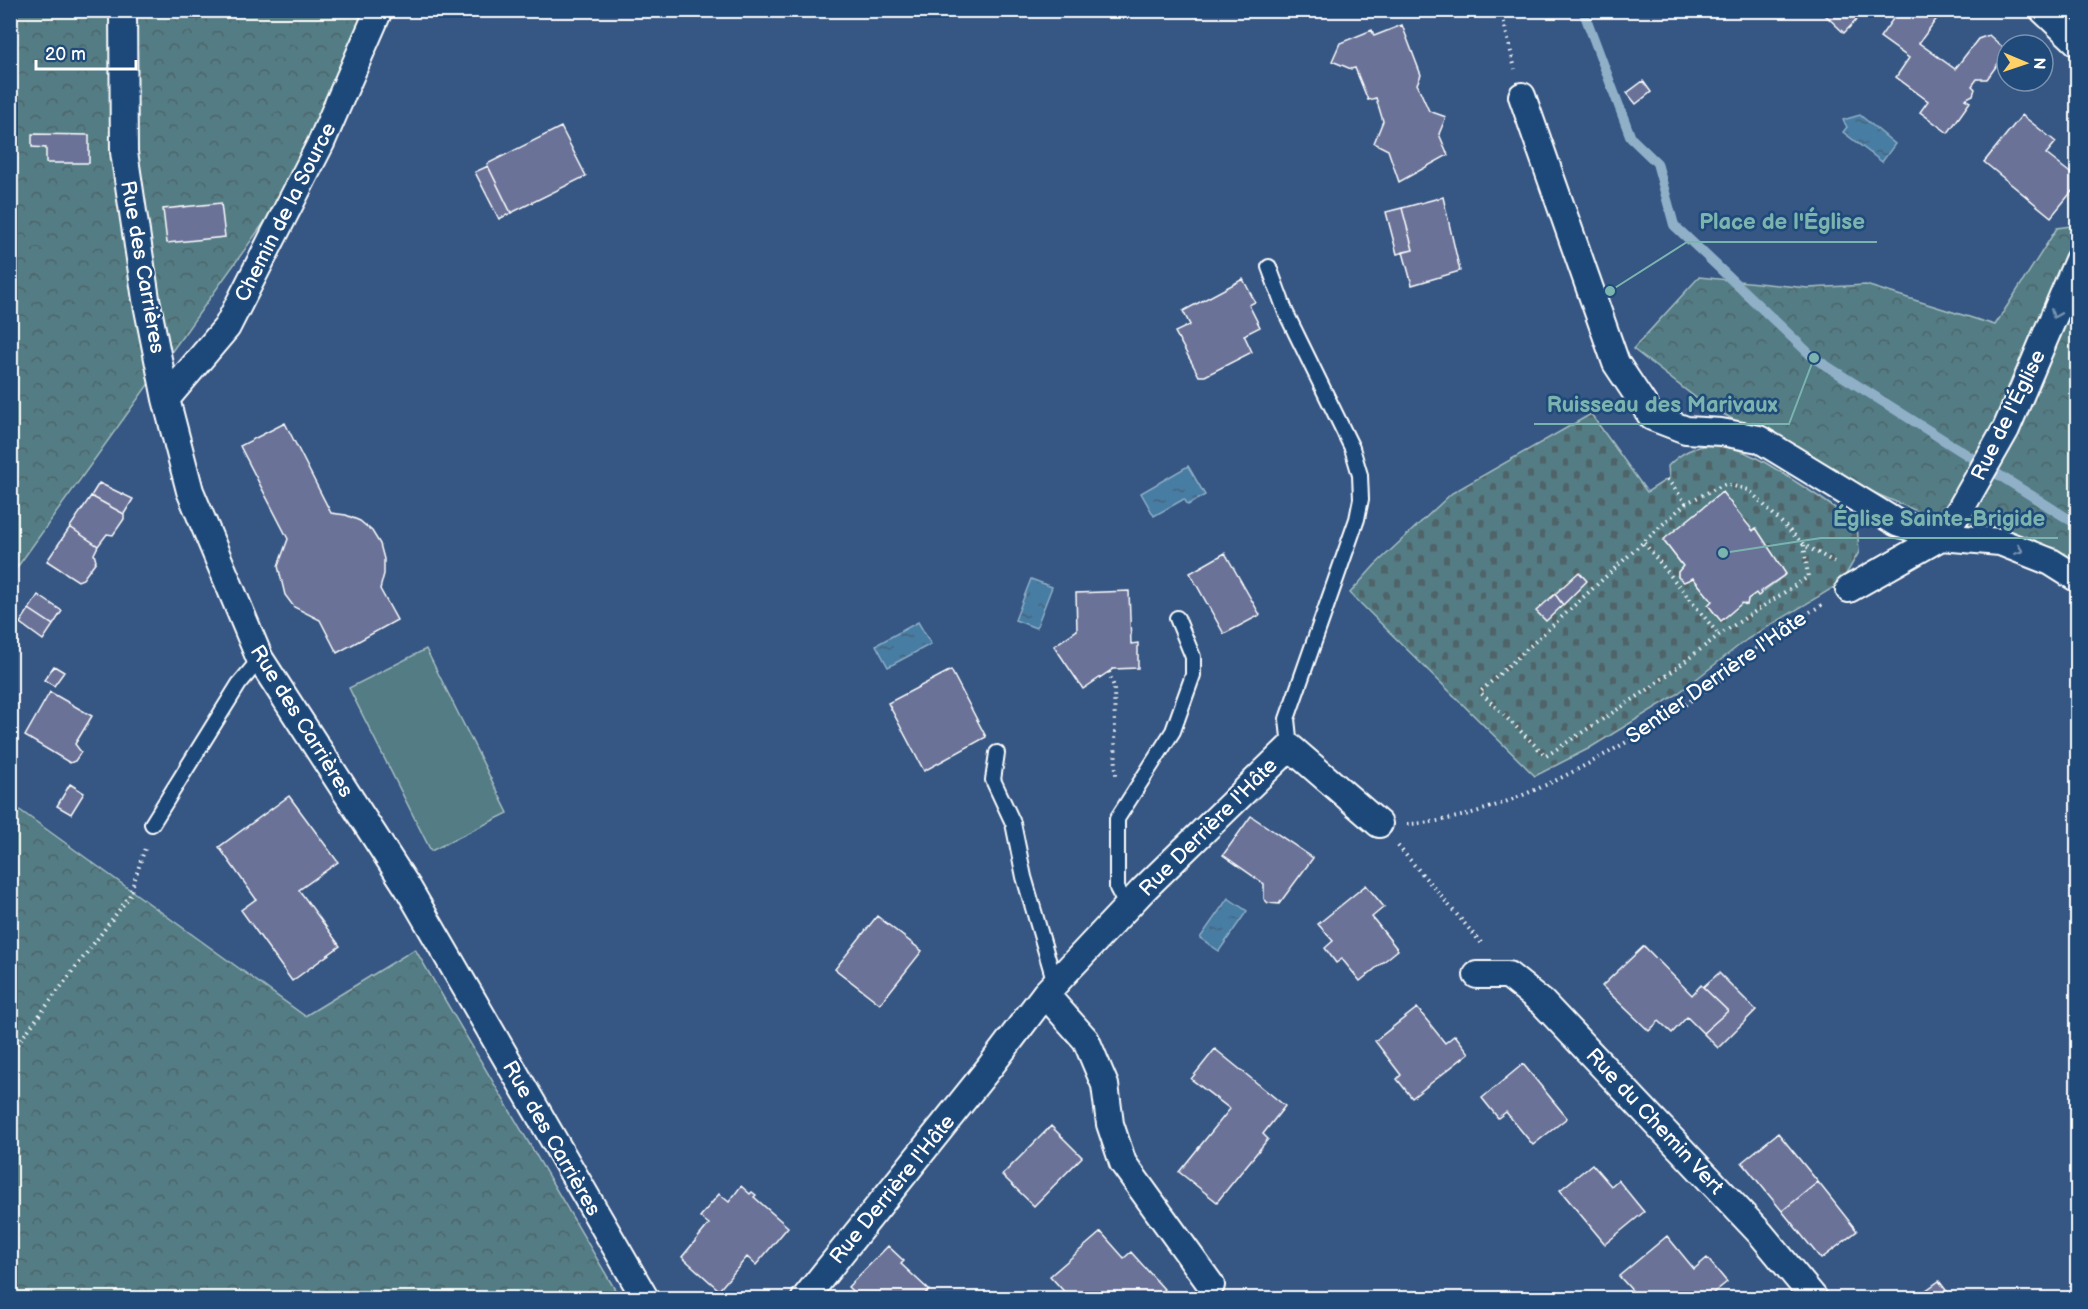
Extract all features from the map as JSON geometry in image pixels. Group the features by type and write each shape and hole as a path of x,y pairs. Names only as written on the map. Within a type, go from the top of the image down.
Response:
{"street":[{"name":"Rue des Carrières","path":"123,10 124,152 146,299 166,399 190,490 260,659 408,888 645,1299"},
{"name":"Chemin de la Source","path":"166,399 228,327 321,143 379,10"},
{"path":"2043,10 2078,43"},
{"path":"1522,96 1616,363 1652,417 1686,430 1721,432 1759,439 1897,523 1941,537 2000,542 2051,562 2078,579"},
{"name":"Rue de l'Église","path":"1941,537 1960,510 2006,429 2078,260"},
{"path":"1849,589 1941,537"},
{"name":"Rue Derrière l'Hâte","path":"805,1299 1050,989 1127,908 1290,747 1379,824"},
{"path":"1477,975 1508,975"},
{"name":"Rue du Chemin Vert","path":"1508,975 1551,1011 1761,1234 1814,1299"},
{"path":"1050,989 1086,1040 1105,1085 1110,1124 1123,1163 1211,1285"}],"lane":[{"path":"1269,267 1286,313 1352,448 1360,475 1361,500 1357,519 1287,719 1290,747"},
{"path":"1127,908 1117,888 1117,819 1173,731 1193,675 1192,657 1177,618"},
{"path":"152,824 239,684 260,659"},
{"path":"997,753 993,780 1013,823 1050,989"}],"path":[{"path":"1501,10 1522,96"},
{"path":"1667,479 1686,504"},
{"path":"1725,484 1749,489 1804,545 1808,577 1719,635 1649,690 1546,756 1480,692 1644,543 1686,504 1725,484"},
{"path":"1644,543 1719,635"},
{"name":"Sentier Derrière l'Hâte","path":"1379,824 1413,823 1461,816 1521,796 1562,777 1665,718 1716,683 1778,631 1849,589"},
{"path":"1109,672 1114,687 1117,819"},
{"path":"10,1054 129,897 152,824"},
{"path":"1379,824 1460,915 1508,975"}],"green space":[{"path":"11,11 379,11 321,143 11,576"},
{"path":"2077,225 2077,565 2017,535 1931,517 1835,476 1700,401 1633,349 1699,277 1808,288 1866,285 1995,325 2057,228"},
{"path":"1591,414 1647,492 1669,478 1668,466 1684,453 1700,447 1716,445 1732,448 1765,462 1857,524 1859,552 1841,583 1746,640 1676,695 1588,749 1535,776 1350,593 1375,565 1452,493","holes":["1756,529 1786,574 1760,594 1756,593 1748,599 1747,605 1742,603 1721,621 1708,605 1712,601 1693,578 1684,582 1678,577 1678,572 1683,566 1663,540"]},
{"path":"426,649 508,813 431,851 349,688"},
{"path":"10,803 305,1016 415,949 620,1298 11,1298"}],"water":[{"path":"1860,115 1895,144 1882,162 1843,132 1847,127 1843,120"},
{"path":"1188,466 1205,495 1188,505 1184,499 1154,516 1141,493"},
{"path":"1031,579 1052,587 1036,628 1015,620"},
{"path":"918,622 931,644 888,667 876,645"},
{"path":"1228,898 1247,911 1219,951 1200,938"}],"building":[{"path":"1820,10 1866,10 1844,33"},
{"path":"1887,10 1943,10 1919,43 1955,69 1978,39 1989,35 1995,40 1995,68 1987,79 1977,79 1972,86 1975,89 1973,95 1965,99 1970,102 1948,133 1920,112 1928,101 1896,77 1909,58 1880,37 1893,19 1885,13"},
{"path":"1402,25 1421,75 1417,84 1429,111 1446,117 1439,134 1448,155 1399,182 1388,150 1374,143 1383,121 1376,98 1368,100 1355,68 1351,69 1332,61 1340,43 1372,30 1374,36"},
{"path":"1643,81 1651,92 1636,104 1627,93"},
{"path":"2022,115 2056,142 2046,154 2078,179 2078,184 2051,217 1984,162"},
{"path":"561,127 586,176 511,213 487,164"},
{"path":"32,134 89,135 89,163 46,163 46,148 32,147"},
{"path":"488,166 511,213 499,219 475,172"},
{"path":"1443,197 1460,271 1412,285 1403,252 1413,250 1402,208"},
{"path":"221,203 225,237 167,243 163,209"},
{"path":"1402,208 1413,250 1397,254 1386,212"},
{"path":"1243,279 1255,302 1249,305 1260,327 1244,335 1252,352 1205,376 1199,376 1175,332 1190,325 1183,311"},
{"path":"285,423 331,513 346,515 360,521 372,531 380,544 384,559 384,574 380,589 397,620 337,653 320,620 294,607 285,595 278,566 288,539 240,446"},
{"path":"99,483 133,499 124,514 91,496"},
{"path":"1722,492 1753,531 1756,528 1786,574 1760,592 1758,596 1756,593 1748,599 1747,605 1742,603 1721,621 1708,605 1712,601 1693,578 1684,582 1678,577 1678,572 1683,566 1663,540"},
{"path":"91,496 124,514 124,519 113,535 107,534 98,546 70,527"},
{"path":"70,527 98,546 94,554 96,561 83,579 78,581 47,561"},
{"path":"1225,553 1260,615 1224,634 1190,573"},
{"path":"1579,572 1587,581 1563,605 1555,594"},
{"path":"1129,591 1131,644 1138,643 1138,668 1113,669 1083,689 1054,646 1077,630 1076,593"},
{"path":"1555,594 1563,605 1546,621 1536,611"},
{"path":"38,595 62,611 53,625 29,609"},
{"path":"29,609 53,625 43,640 20,623"},
{"path":"54,666 64,672 54,686 44,680"},
{"path":"951,670 986,737 924,771 888,703"},
{"path":"50,692 92,716 75,744 81,752 75,761 70,763 25,736"},
{"path":"70,784 84,793 71,814 57,806"},
{"path":"289,796 338,862 299,890 340,946 292,981 241,910 256,899 219,847"},
{"path":"1251,816 1313,858 1279,904 1268,903 1264,899 1264,884 1223,855"},
{"path":"1366,885 1384,907 1372,917 1398,950 1360,981 1342,959 1336,963 1325,948 1333,941 1318,924"},
{"path":"877,916 922,951 880,1004 835,969"},
{"path":"1644,946 1692,995 1701,985 1728,1011 1703,1033 1687,1017 1672,1033 1659,1021 1649,1031 1602,986"},
{"path":"1719,973 1756,1010 1718,1048 1703,1033 1728,1011 1703,987"},
{"path":"1417,1008 1445,1043 1455,1035 1469,1053 1412,1098 1397,1079 1401,1075 1375,1041"},
{"path":"1215,1049 1285,1106 1263,1134 1268,1139 1217,1202 1179,1172 1230,1109 1191,1079"},
{"path":"1523,1064 1567,1118 1533,1145 1506,1112 1498,1118 1482,1098"},
{"path":"1051,1126 1082,1157 1034,1206 1002,1175"},
{"path":"1778,1133 1818,1182 1782,1211 1742,1162"},
{"path":"1592,1164 1611,1186 1618,1180 1644,1212 1605,1244 1560,1190"},
{"path":"1818,1182 1857,1231 1821,1259 1782,1211"},
{"path":"741,1186 750,1194 752,1192 756,1195 754,1197 788,1227 756,1265 747,1257 719,1290 682,1257 709,1224 700,1217 719,1194 729,1202"},
{"path":"1101,1232 1124,1258 1131,1252 1172,1298 1070,1298 1050,1276"},
{"path":"1667,1236 1694,1269 1707,1258 1727,1282 1707,1298 1639,1298 1619,1276"},
{"path":"888,1246 904,1261 901,1264 929,1290 921,1298 860,1298 848,1287"},
{"path":"1939,1281 1952,1298 1915,1298"}],"waterway":[{"path":"1583,10 1631,138 1657,163 1674,225 1814,358 2078,525"}],"place":[{"name":"Place de l'Église","path":"1610,291"},
{"name":"Ruisseau des Marivaux","path":"1814,358"},
{"name":"Église Sainte-Brigide","path":"1723,553"}]}
